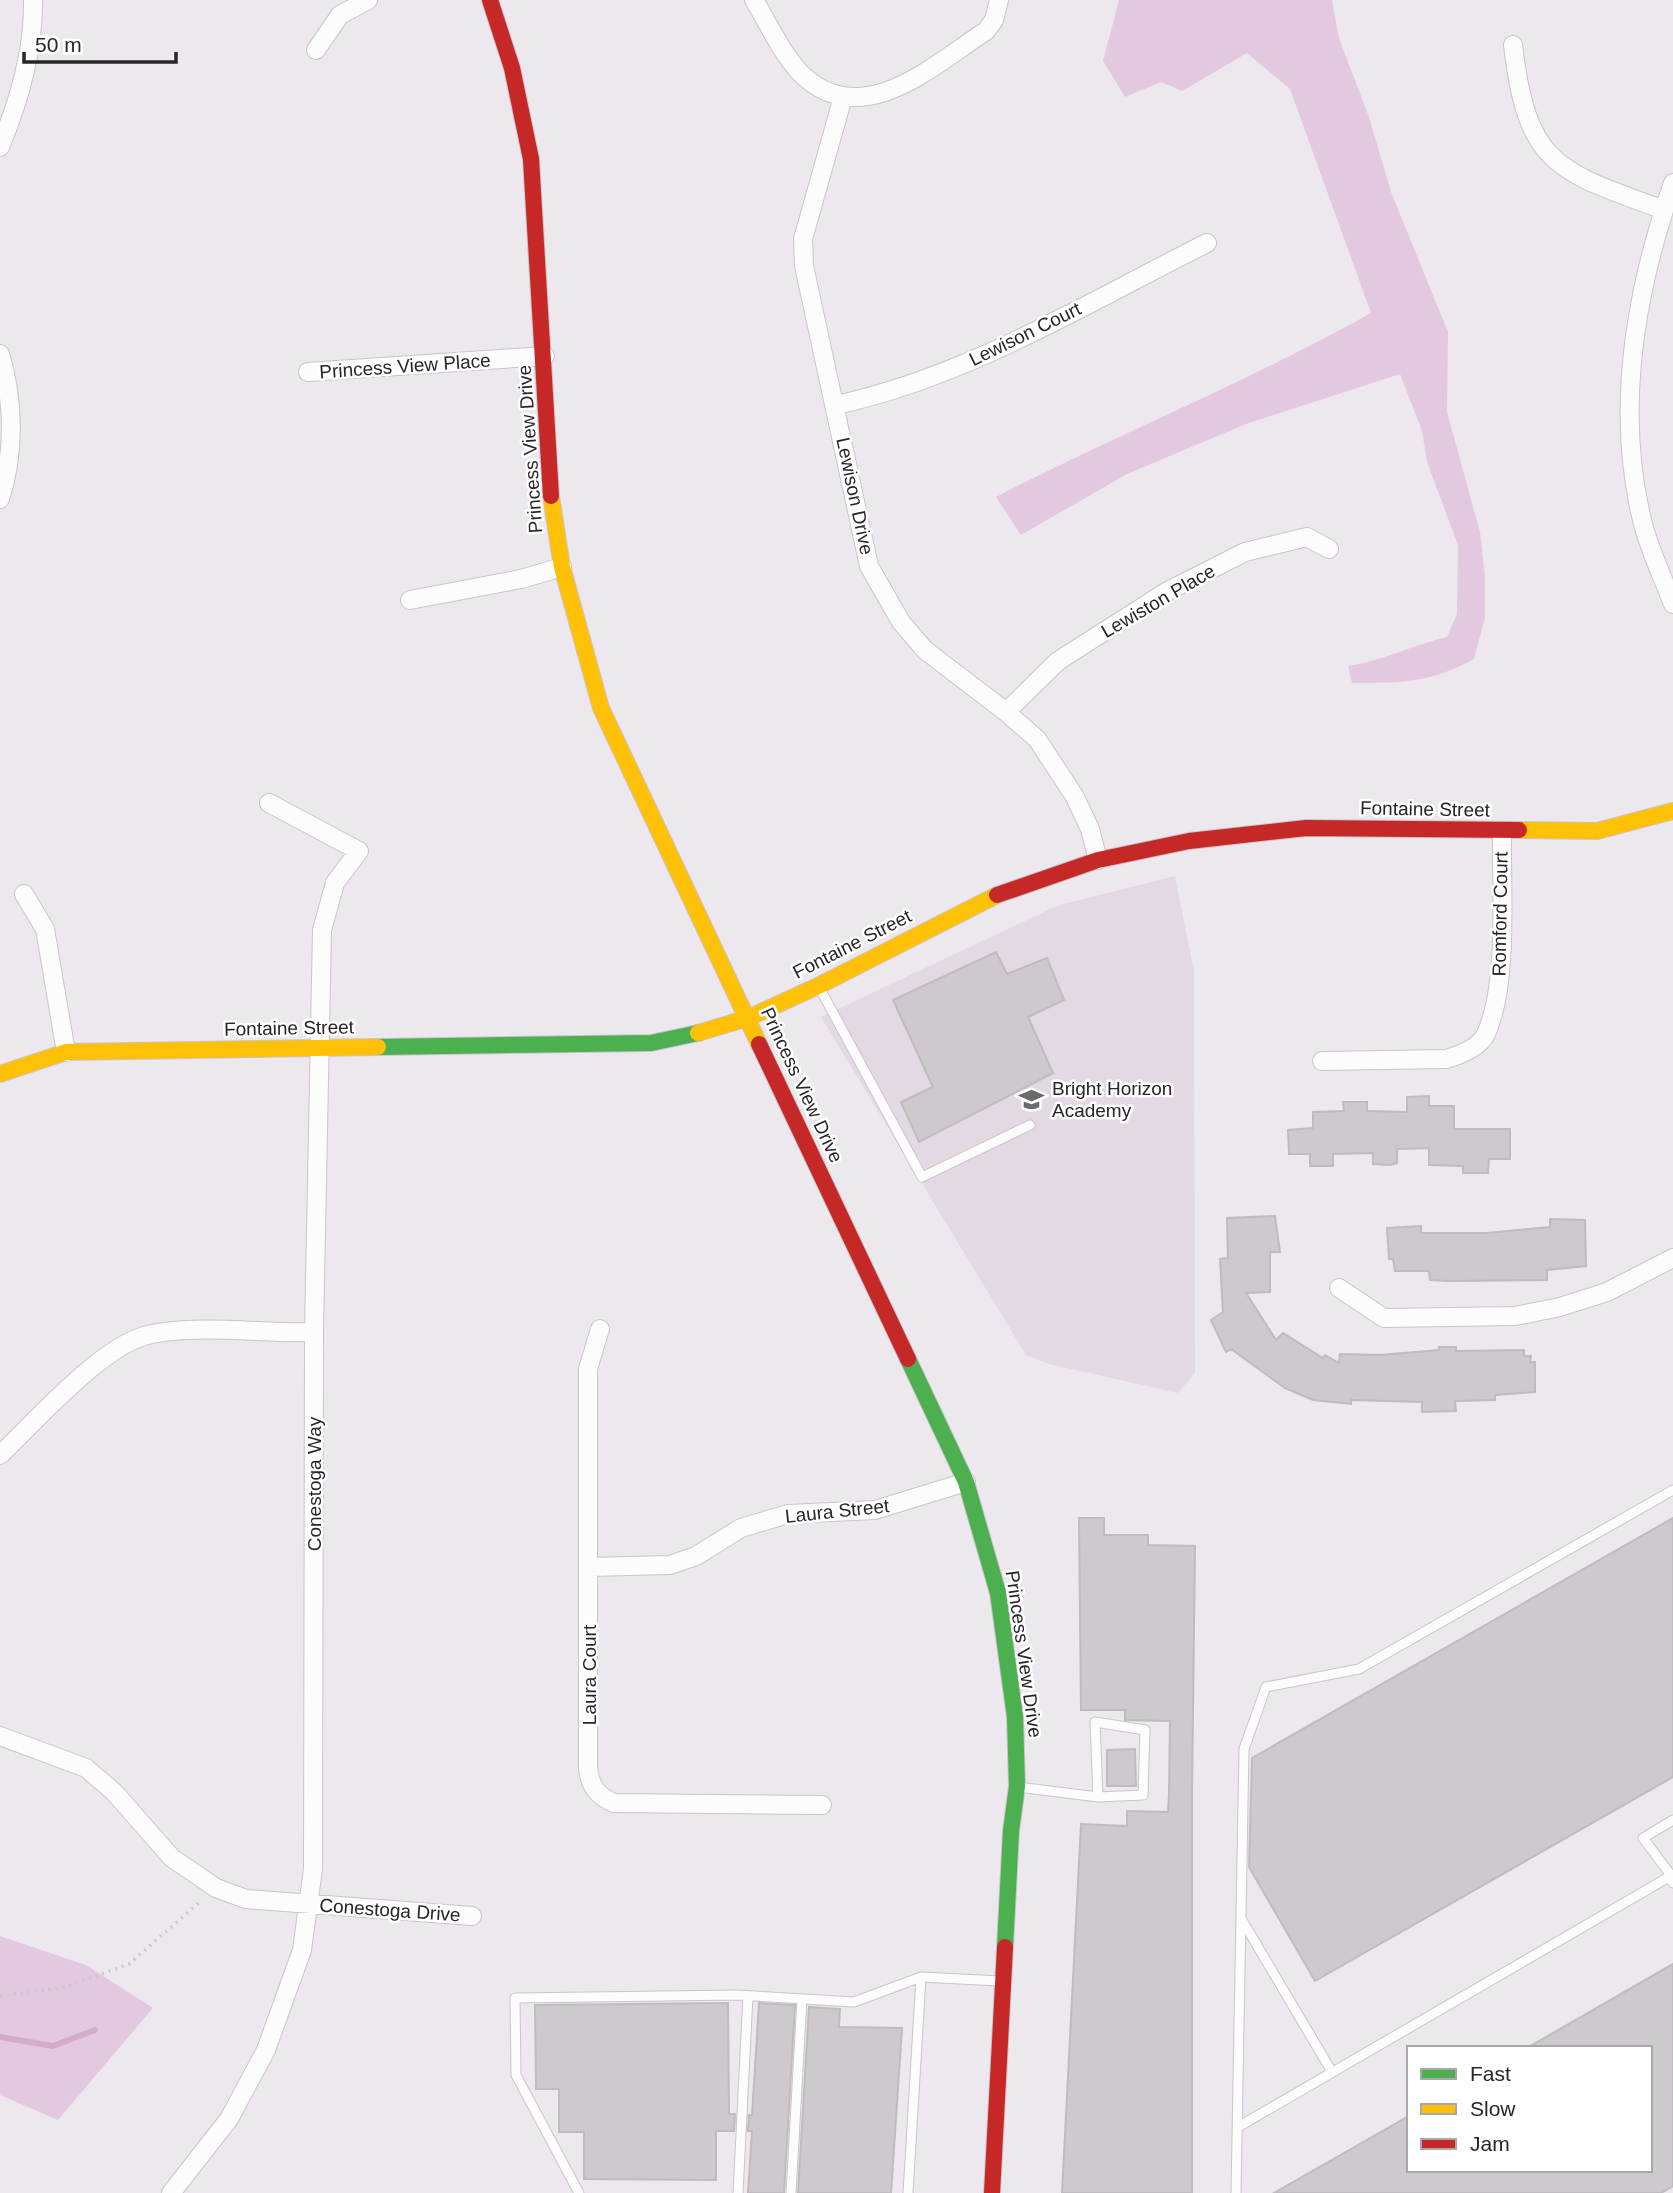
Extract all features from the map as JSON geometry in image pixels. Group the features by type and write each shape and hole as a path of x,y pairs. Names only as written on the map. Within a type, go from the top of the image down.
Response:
{"main road":[{"name":"Princess View Drive","path":"490,0 512,68 531,159 545,356 552,510 562,567 601,708 966,1482 998,1593 1016,1717 1017,1786 1011,1831 992,2193"},
{"name":"Fontaine Street","path":"0,1074 66,1052 651,1043 708,1031 748,1018 818,986 1001,893 1098,860 1189,841 1306,828 1597,831 1673,811"}],"street":[{"path":"0,147 13,114 34,30 33,0"},
{"path":"316,50 340,15 368,0"},
{"path":"754,0 791,60 809,81 843,97 868,98 892,92 986,31 994,20 999,0"},
{"path":"1513,45 1522,107 1548,152 1583,180 1664,210"},
{"name":"Lewison Drive","path":"843,97 803,239 804,266 869,566 901,622 925,650 1037,739 1075,797 1090,829 1098,860"},
{"path":"1673,183 1643,279 1636,318 1630,409 1633,465 1643,526 1673,604"},
{"name":"Lewison Court","path":"836,405 888,394 942,375 1207,243"},
{"path":"0,354 11,414 8,466 0,499"},
{"name":"Princess View Place","path":"308,372 545,356"},
{"name":"Lewiston Place","path":"1006,712 1058,661 1166,592 1245,552 1307,537 1329,549"},
{"path":"410,600 521,579 562,567"},
{"name":"Conestoga Way","path":"171,2193 229,2119 266,2050 302,1950 313,1869 314,1332 322,930 335,883 359,850 268,803"},
{"name":"Romford Court","path":"1322,1061 1446,1059 1464,1054 1485,1036 1499,980 1502,831"},
{"path":"24,894 45,929 66,1052"},
{"path":"1339,1288 1384,1318 1515,1315 1560,1307 1606,1292 1673,1258"},
{"name":"Laura Court","path":"600,1329 588,1369 589,1777 598,1793 614,1802 822,1805"},
{"path":"0,1455 104,1358 141,1337 167,1331 314,1332"},
{"name":"Laura Street","path":"589,1567 670,1565 696,1556 741,1528 788,1514 875,1510 966,1482"},
{"name":"Conestoga Drive","path":"0,1736 86,1768 114,1792 172,1858 216,1888 246,1899 472,1916"}],"lane":[{"path":"818,986 922,1177 1030,1125"},
{"path":"1236,2193 1244,1749 1266,1687 1359,1669 1673,1490"},
{"path":"1017,1786 1098,1797 1143,1795 1145,1730 1096,1722 1098,1797"},
{"path":"1238,2127 1672,1878 1643,1838 1673,1820"},
{"path":"1241,1919 1332,2072"},
{"path":"908,2193 921,1977"},
{"path":"579,2193 516,2075 515,1998 748,1996 854,2002 921,1977 1003,1981"},
{"path":"738,2193 748,1996"},
{"path":"791,2193 802,1999"}],"path":[{"path":"0,1996 66,1986 129,1964 216,1888"}],"shaded area":[{"path":"1119,0 1332,0 1339,38 1369,117 1391,192 1448,332 1447,412 1480,532 1485,577 1485,618 1474,659 1443,673 1415,680 1352,683 1348,666 1447,637 1457,614 1458,545 1427,462 1422,431 1400,374 1246,424 1127,474 1021,535 996,497 1279,361 1371,313 1290,89 1247,53 1182,91 1161,82 1125,97 1103,61"},
{"name":"Bright Horizon Academy","path":"1175,876 1194,971 1195,1373 1178,1393 1049,1364 1026,1355 821,1017 1059,905"},
{"path":"0,1936 86,1965 153,2008 58,2120 0,2095"}],"building":[{"path":"996,952 1007,974 1047,958 1064,1000 1028,1017 1053,1073 919,1142 901,1102 933,1087 893,1000"},
{"path":"1429,1096 1429,1106 1454,1106 1454,1129 1510,1129 1510,1159 1489,1159 1488,1173 1463,1173 1463,1166 1429,1165 1429,1148 1397,1149 1397,1163 1390,1165 1373,1164 1373,1153 1333,1154 1333,1166 1310,1166 1310,1154 1289,1154 1288,1130 1313,1128 1313,1112 1344,1111 1343,1102 1367,1102 1367,1111 1407,1112 1407,1097"},
{"path":"1275,1216 1280,1252 1270,1252 1270,1292 1246,1293 1276,1340 1283,1333 1323,1358 1325,1355 1339,1363 1340,1354 1380,1355 1439,1350 1439,1347 1456,1347 1456,1351 1524,1350 1524,1356 1531,1356 1530,1362 1535,1362 1535,1392 1495,1395 1495,1400 1455,1401 1456,1411 1422,1412 1422,1402 1351,1400 1351,1404 1313,1400 1285,1388 1231,1349 1226,1352 1211,1320 1223,1312 1220,1259 1228,1258 1227,1218"},
{"path":"1550,1219 1585,1220 1586,1266 1547,1270 1547,1280 1447,1281 1430,1280 1429,1271 1395,1271 1393,1259 1389,1259 1387,1228 1421,1226 1421,1233 1486,1233 1550,1227"},
{"path":"1079,1518 1104,1518 1104,1535 1148,1535 1148,1545 1195,1546 1192,2193 1062,2193 1081,1824 1127,1826 1127,1811 1168,1812 1169,1794 1170,1721 1125,1720 1125,1710 1081,1710"},
{"path":"1673,1518 1673,1777 1315,1981 1249,1867 1252,1758"},
{"path":"1135,1749 1136,1786 1107,1786 1107,1750"},
{"path":"1673,1964 1673,2186 1661,2193 1274,2193 1407,2117 1407,2172 1652,2172 1652,2046 1530,2046"},
{"path":"728,2003 729,2114 735,2114 734,2131 716,2131 716,2180 584,2179 584,2132 559,2132 559,2089 536,2089 535,2005"},
{"path":"759,2003 795,2005 784,2193 748,2193 752,2131 748,2131 749,2115 752,2115"},
{"path":"809,2007 840,2009 839,2027 902,2028 891,2193 798,2193"}],"waterway":[{"path":"0,2037 53,2046 95,2030"}],"traffic: fast":[{"path":"378,1047 651,1043 698,1033"},
{"path":"908,1359 966,1482 998,1593 1015,1717 1017,1786 1011,1831 1005,1947"}],"traffic: slow":[{"path":"551,496 562,567 601,708 759,1044"},
{"path":"1519,830 1597,831 1673,811"},
{"path":"698,1033 748,1018 818,986 997,895"},
{"path":"0,1074 66,1052 378,1047"}],"traffic: jam":[{"path":"490,0 512,68 531,159 551,496"},
{"path":"997,895 1098,860 1189,841 1306,828 1519,830"},
{"path":"759,1044 908,1359"},
{"path":"992,2193 1005,1947"}],"place":[{"name":"Bright Horizon Academy","path":"1032,1099"}]}
